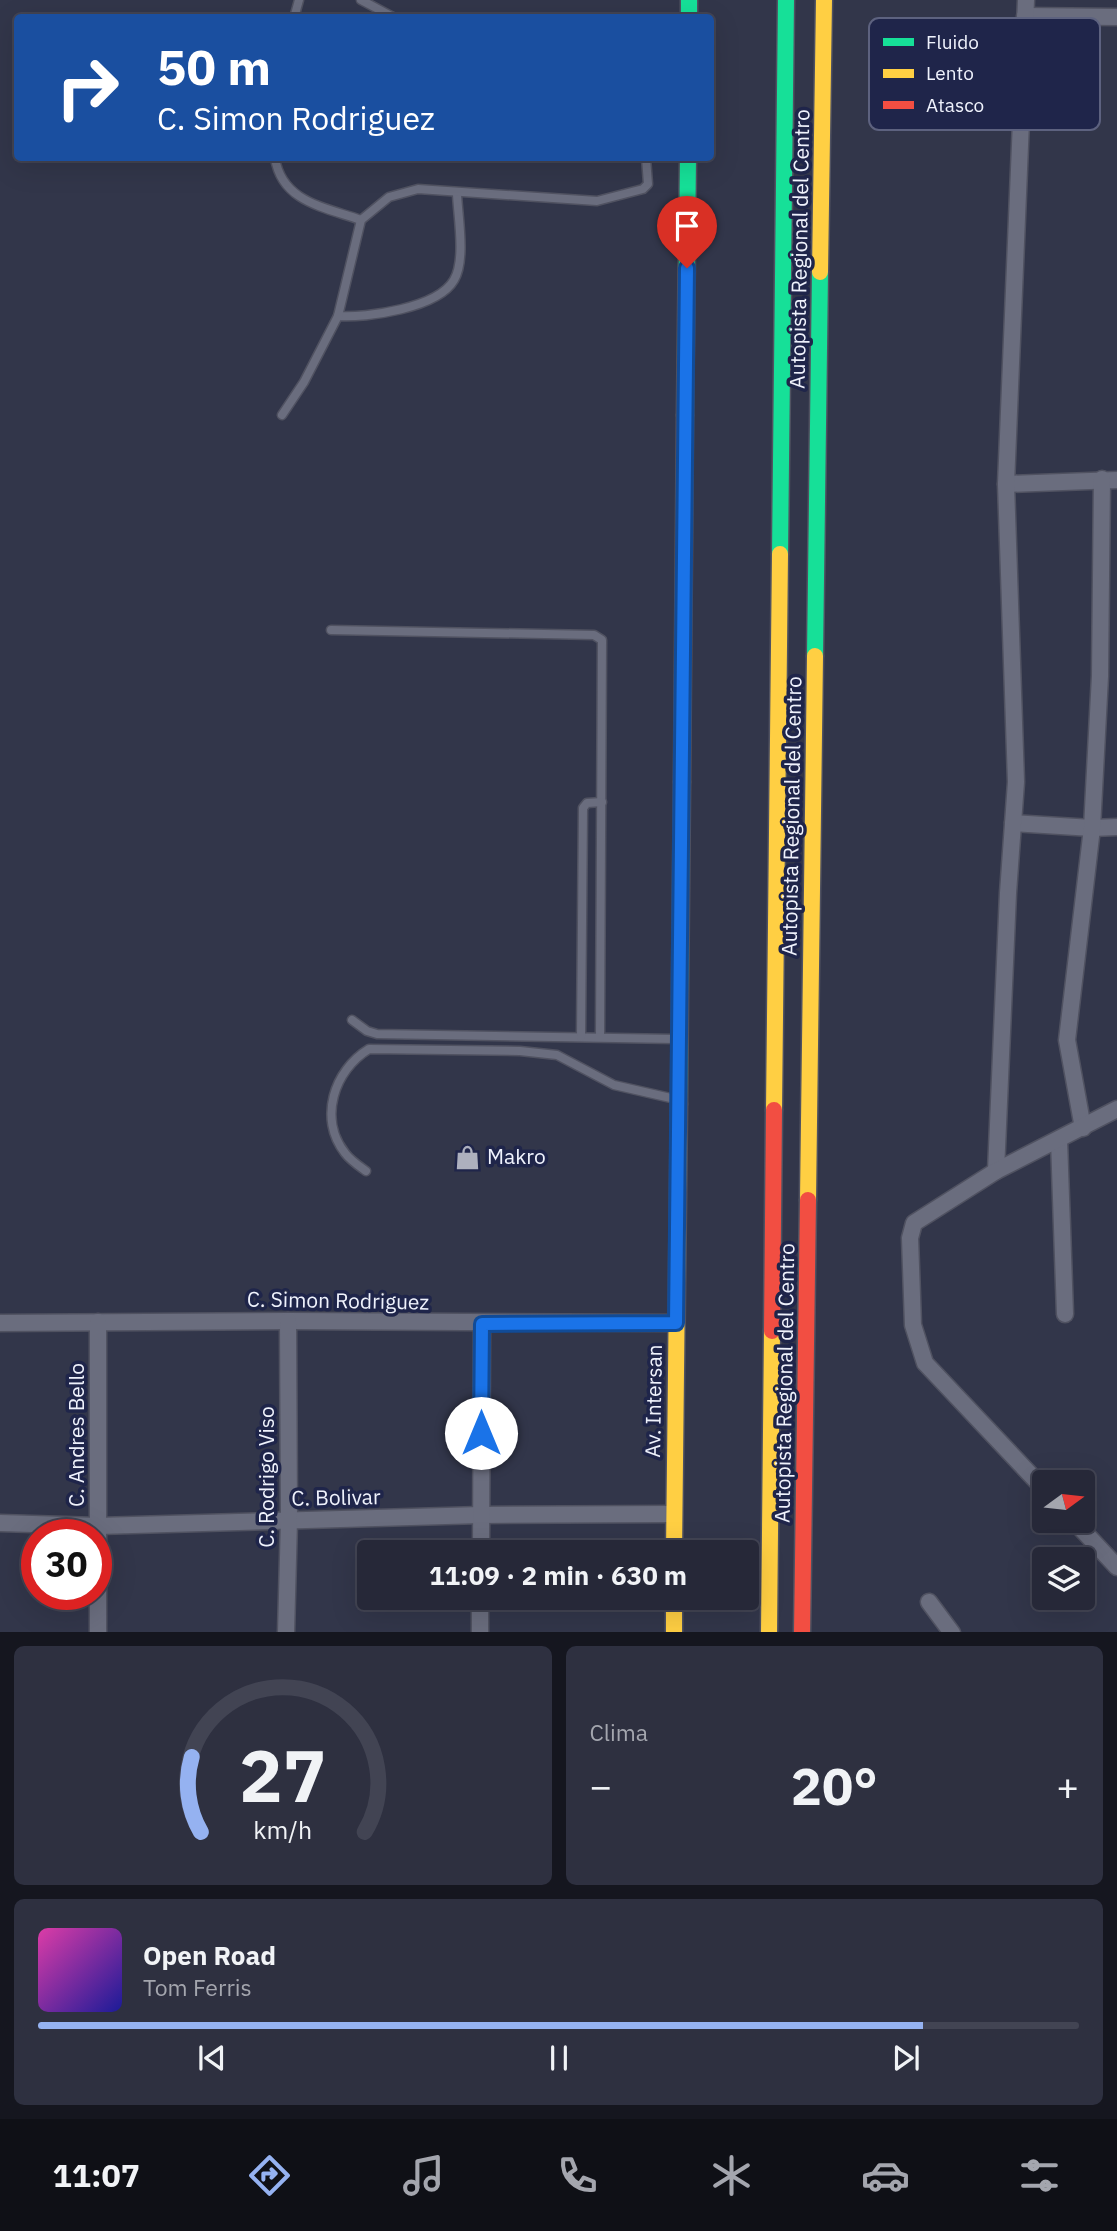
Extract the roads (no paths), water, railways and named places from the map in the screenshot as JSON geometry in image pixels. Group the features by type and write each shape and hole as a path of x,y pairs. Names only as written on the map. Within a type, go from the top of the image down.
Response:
{"main road":[{"name":"Autopista Regional del Centro","path":"769,1632 786,0"},
{"name":"Autopista Regional del Centro","path":"802,1632 824,0"},
{"name":"Av. Intersan","path":"674,1540 688,161"},
{"path":"674,1610 674,1632"}],"street":[{"path":"1026,8 1117,17"},
{"path":"996,1171 1016,782 1006,484 1021,130"},
{"path":"1006,484 1110,479 1092,828 1067,1040 1083,1128"},
{"path":"1013,823 1117,827"},
{"path":"1032,1476 925,1363 913,1325 910,1238 914,1223 996,1171 1117,1109"},
{"path":"1059,1140 1065,1314"},
{"name":"C. Rodrigo Viso","path":"286,1632 289,1520 288,1321"},
{"name":"C. Andres Bello","path":"98,1322 98,1519"},
{"name":"C. Simon Rodriguez","path":"0,1323 676,1323"},
{"path":"481,1540 482,1324"},
{"name":"C. Bolivar","path":"112,1526 481,1515 674,1514"},
{"name":"C. Bolivar","path":"0,1523 21,1524"},
{"path":"1085,1533 1117,1567"},
{"path":"929,1602 951,1632"},
{"name":"C. Andres Bello","path":"98,1610 98,1632"},
{"path":"480,1610 480,1632"}],"lane":[{"path":"361,0 387,14"},
{"path":"276,161 278,173 289,191 312,203 361,220"},
{"path":"282,415 304,382 338,316 361,220 389,197 418,189 457,194 597,201 643,190 648,184 646,161"},
{"path":"338,316 385,314 437,296 454,280 460,256 457,194"},
{"path":"331,630 599,636 602,640 600,1037"},
{"path":"582,1037 583,808 587,803 602,802"},
{"path":"352,1020 367,1031 377,1034 679,1039"},
{"path":"366,1171 345,1153 330,1115 344,1072 357,1056 369,1049 520,1051 557,1055 614,1084 677,1099"}],"place":[{"name":"Makro","path":"467,1157"}]}
